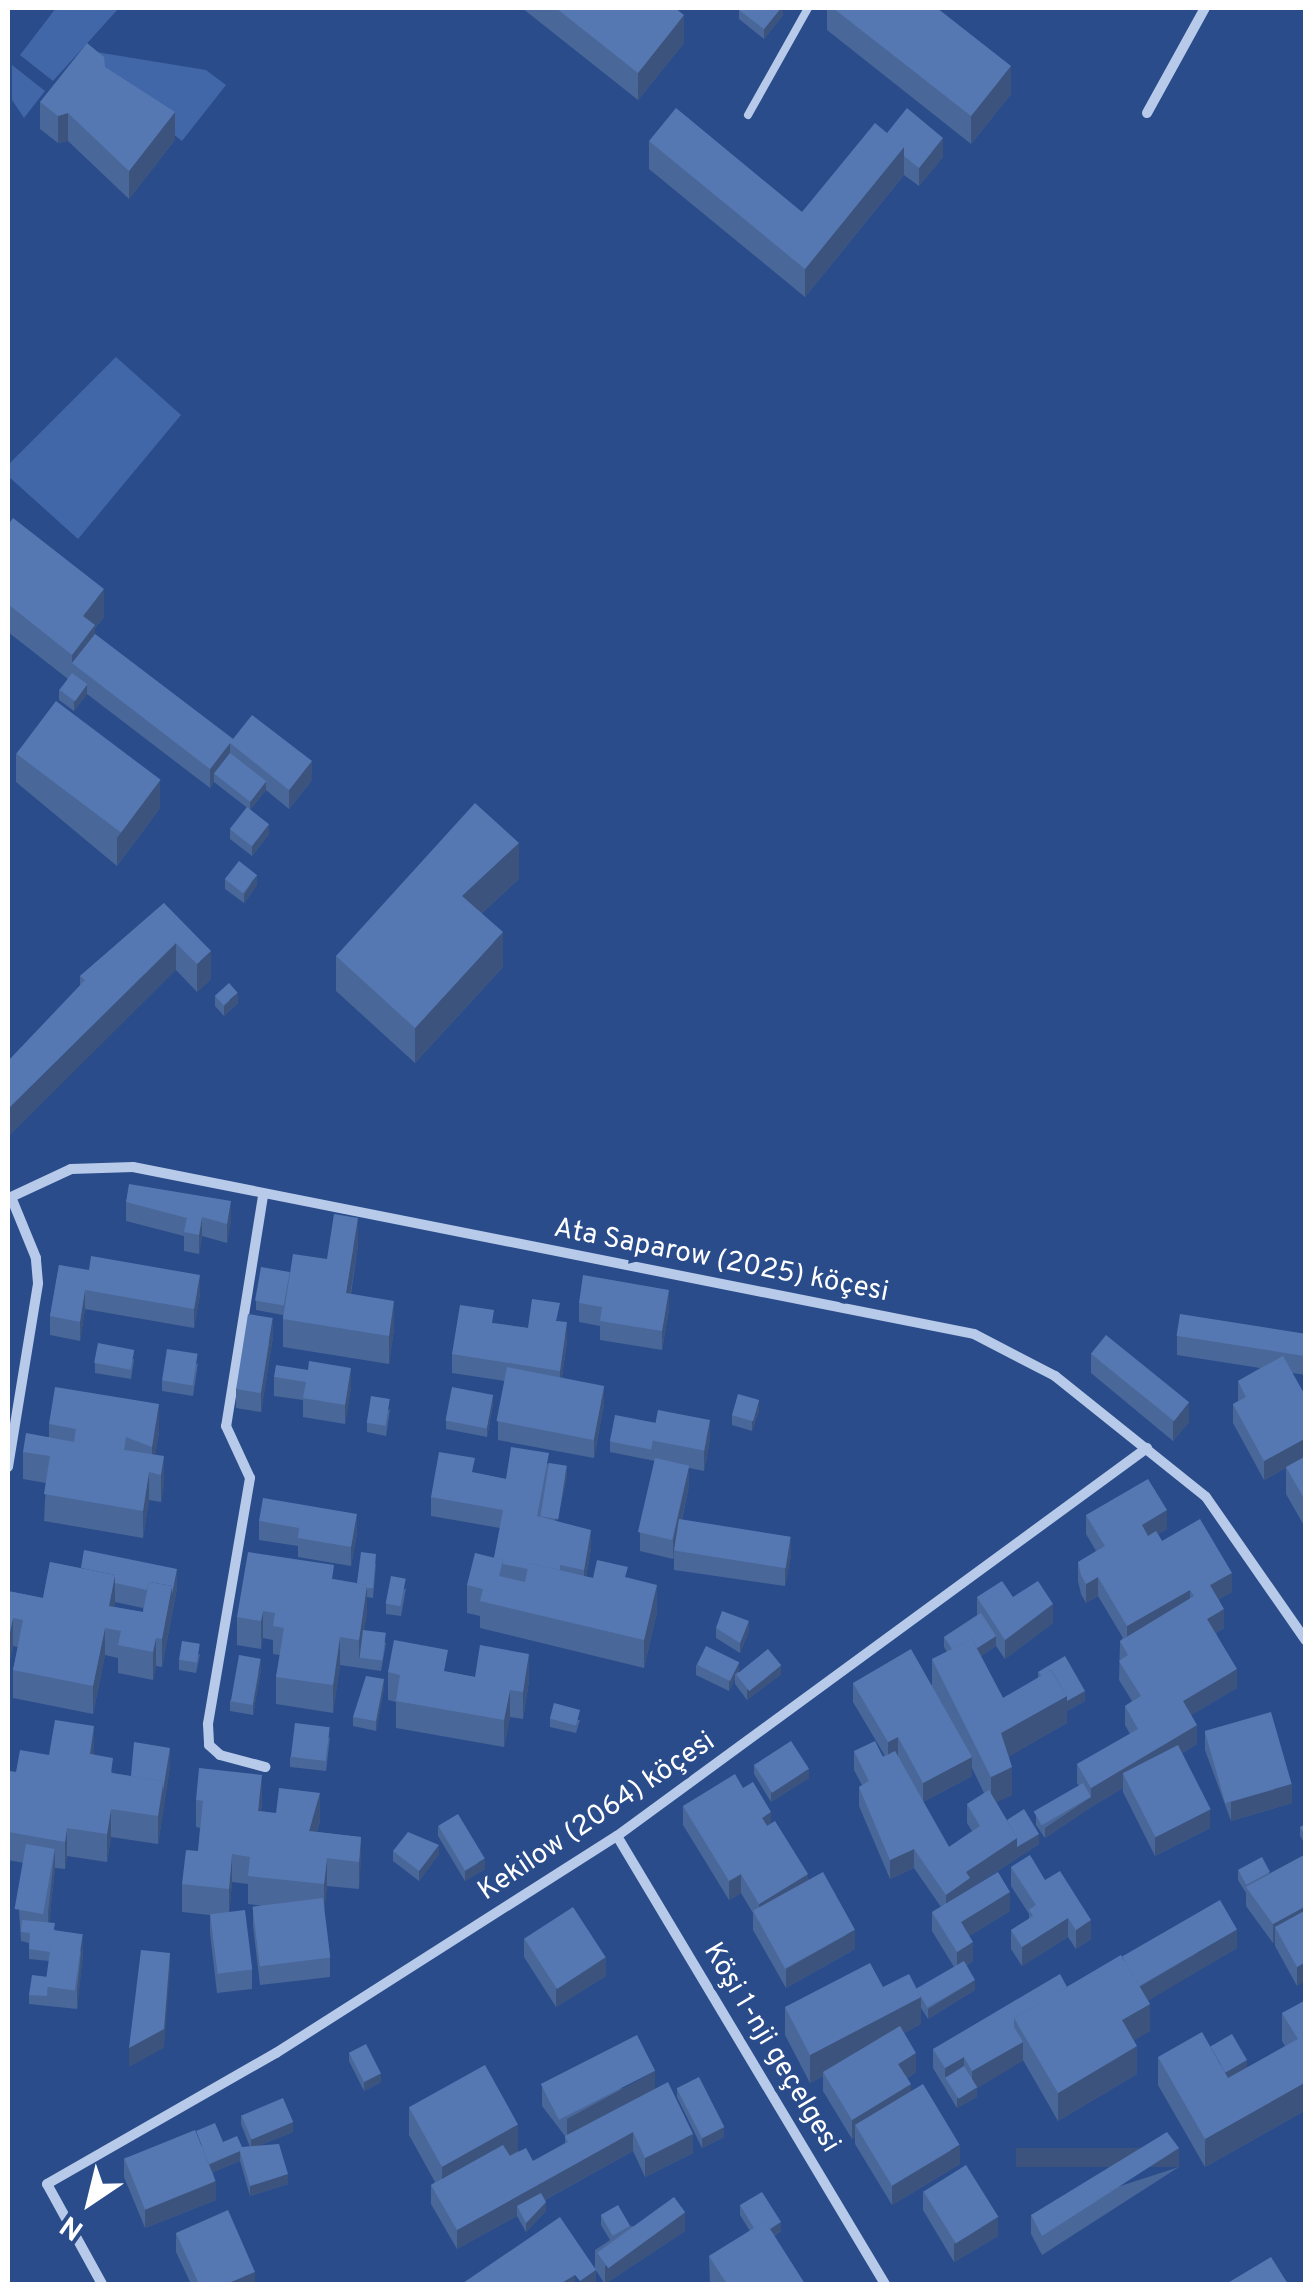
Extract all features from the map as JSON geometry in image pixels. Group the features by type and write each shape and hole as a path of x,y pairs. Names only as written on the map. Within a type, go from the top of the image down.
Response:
{"street":[{"path":"1147,113 1205,8"},
{"name":"Ata Saparow (2025) köçesi","path":"9,1196 70,1169 132,1167 974,1334 1054,1376 1206,1497 1235,1533 1306,1642"},
{"path":"8,1467 38,1283 36,1258 9,1196"},
{"path":"263,1196 226,1426 250,1478 208,1724 209,1745 220,1756 265,1768"},
{"name":"Kekilow (2064) köçesi","path":"102,2284 46,2184 276,2053 617,1836 1148,1448"},
{"name":"Köşi 1-nji geçelgesi","path":"617,1836 885,2284"}],"lane":[{"path":"748,115 808,8"}],"shaded area":[{"path":"56,8 119,8 53,81 20,55"},
{"path":"96,52 206,70 226,85 182,141 85,66"},
{"path":"12,65 45,91 24,118 12,100"},
{"path":"116,357 181,415 78,539 8,476 8,465"}],"building":[{"path":"556,8 675,8 684,15 638,73"},
{"path":"741,8 781,8 764,29"},
{"path":"833,8 937,8 1011,66 971,116"},
{"path":"87,43 104,57 105,67 175,112 129,171 68,113 58,116 40,102"},
{"path":"676,108 802,212 875,123 904,147 805,269 649,141"},
{"path":"907,108 943,138 919,168 904,156 904,147 887,133"},
{"path":"13,518 104,589 83,616 95,625 72,655 8,604 8,525"},
{"path":"95,634 233,739 252,715 312,761 289,790 230,743 210,769 72,663"},
{"path":"72,673 87,684 75,701 60,690"},
{"path":"56,701 161,780 121,833 16,754"},
{"path":"230,753 266,781 250,802 214,773"},
{"path":"475,803 519,843 462,896 503,932 415,1028 336,956"},
{"path":"247,807 269,824 252,846 230,829"},
{"path":"239,861 257,875 243,893 225,879"},
{"path":"164,903 211,951 197,964 176,943 8,1109 8,1061 85,980 80,976"},
{"path":"229,983 238,993 224,1005 215,996"},
{"path":"129,1184 231,1201 227,1224 202,1217 199,1235 184,1232 187,1218 126,1202"},
{"path":"334,1214 358,1218 346,1293 394,1301 389,1336 283,1319 293,1254 327,1259"},
{"path":"91,1256 200,1275 194,1309 85,1290 80,1322 50,1316 59,1265 89,1270"},
{"path":"261,1267 290,1272 284,1306 255,1300"},
{"path":"583,1275 669,1290 662,1331 600,1321 602,1307 579,1303"},
{"path":"532,1299 560,1303 556,1321 567,1322 560,1371 452,1354 460,1305 494,1310 492,1323 528,1328"},
{"path":"248,1314 273,1318 261,1393 236,1389"},
{"path":"1180,1314 1306,1334 1303,1356 1177,1336"},
{"path":"1106,1335 1189,1402 1174,1421 1091,1354"},
{"path":"98,1343 134,1350 131,1370 94,1363"},
{"path":"167,1349 198,1354 193,1385 162,1381"},
{"path":"1283,1356 1306,1397 1306,1438 1264,1461 1233,1404 1246,1397 1238,1381"},
{"path":"309,1361 351,1368 345,1405 303,1398 306,1382 274,1377 276,1365 308,1370"},
{"path":"507,1367 604,1386 594,1440 497,1421"},
{"path":"55,1387 159,1404 152,1447 126,1437 124,1450 164,1456 161,1475 149,1472 143,1511 44,1494 50,1456 23,1452 26,1433 74,1442 76,1429 49,1424"},
{"path":"452,1387 493,1395 487,1428 446,1420"},
{"path":"738,1394 759,1400 753,1421 732,1415"},
{"path":"371,1396 390,1399 386,1426 367,1423"},
{"path":"658,1410 710,1420 704,1451 652,1440"},
{"path":"615,1415 656,1423 651,1450 610,1442"},
{"path":"511,1447 549,1453 537,1516 591,1530 584,1570 560,1565 560,1570 529,1563 528,1569 503,1564 503,1560 494,1558 503,1510 431,1497 439,1452 475,1458 472,1472 506,1479"},
{"path":"1306,1456 1306,1502 1286,1467"},
{"path":"655,1458 689,1466 672,1540 638,1532"},
{"path":"549,1463 567,1466 558,1519 541,1516"},
{"path":"1148,1479 1167,1510 1142,1525 1148,1536 1156,1531 1162,1541 1200,1519 1232,1573 1210,1585 1224,1609 1207,1619 1237,1669 1183,1701 1197,1725 1091,1788 1077,1764 1138,1729 1125,1706 1141,1696 1119,1661 1128,1655 1120,1641 1194,1596 1190,1590 1127,1626 1098,1577 1086,1584 1081,1575 1078,1562 1105,1546 1086,1515"},
{"path":"263,1498 357,1514 351,1547 298,1538 299,1528 259,1521"},
{"path":"679,1519 791,1537 786,1568 674,1551"},
{"path":"84,1550 177,1569 172,1594 172,1586 149,1582 147,1590 115,1583 115,1575 81,1568"},
{"path":"248,1552 334,1565 332,1579 367,1585 359,1640 340,1637 333,1685 276,1677 284,1628 273,1626 275,1613 263,1611 261,1621 237,1617"},
{"path":"361,1552 376,1554 373,1588 357,1583"},
{"path":"475,1553 503,1560 499,1576 525,1582 529,1563 593,1578 597,1560 628,1567 625,1577 657,1585 644,1640 480,1601 483,1589 467,1585"},
{"path":"50,1562 115,1575 109,1606 143,1612 149,1582 172,1586 162,1639 156,1638 153,1652 118,1645 121,1631 105,1628 93,1686 13,1670 23,1620 13,1618 8,1631 8,1591 43,1598"},
{"path":"391,1576 406,1579 400,1606 386,1603"},
{"path":"1002,1581 1013,1597 1038,1581 1053,1604 1005,1640 977,1597"},
{"path":"722,1611 749,1621 740,1643 716,1628"},
{"path":"981,1613 996,1636 977,1648 972,1639 952,1649 944,1637"},
{"path":"363,1630 386,1633 382,1661 360,1658"},
{"path":"972,1639 1003,1698 1051,1670 1067,1696 1001,1733 1012,1767 991,1777 932,1659"},
{"path":"394,1640 448,1650 444,1671 475,1677 480,1645 529,1654 523,1692 510,1690 504,1720 396,1701 400,1675 388,1672"},
{"path":"182,1641 200,1644 197,1663 179,1660"},
{"path":"706,1646 739,1662 730,1681 697,1665"},
{"path":"768,1649 781,1665 749,1691 736,1675"},
{"path":"911,1649 972,1757 923,1783 898,1737 888,1742 853,1683"},
{"path":"239,1655 261,1659 253,1705 231,1701"},
{"path":"1065,1656 1085,1691 1067,1701 1051,1670 1042,1676 1038,1672"},
{"path":"366,1676 384,1679 376,1721 353,1717"},
{"path":"554,1703 580,1710 576,1725 550,1718"},
{"path":"1271,1712 1292,1784 1225,1803 1205,1731"},
{"path":"55,1720 94,1726 90,1754 113,1758 111,1773 163,1781 158,1816 111,1809 107,1834 67,1828 65,1842 8,1832 8,1771 16,1772 20,1750 49,1755"},
{"path":"295,1723 330,1727 326,1761 291,1757"},
{"path":"791,1741 809,1769 772,1793 754,1765"},
{"path":"875,1741 883,1757 895,1751 949,1847 980,1826 967,1804 989,1790 1017,1838 966,1872 970,1878 946,1895 914,1849 890,1860 859,1787 869,1781 854,1751"},
{"path":"134,1742 170,1748 163,1790 163,1781 131,1776"},
{"path":"1178,1745 1211,1809 1155,1837 1123,1773"},
{"path":"199,1768 262,1775 258,1811 276,1813 279,1788 320,1793 309,1831 361,1837 359,1862 327,1858 324,1884 248,1876 250,1857 232,1854 229,1889 182,1884 186,1850 198,1851 203,1801 196,1800"},
{"path":"735,1774 743,1788 753,1782 771,1812 762,1818 767,1826 775,1821 808,1874 759,1904 741,1874 729,1881 683,1806"},
{"path":"1083,1783 1091,1797 1042,1825 1034,1812"},
{"path":"1024,1809 1039,1834 1017,1847 1017,1838 1007,1820"},
{"path":"458,1814 485,1859 465,1870 438,1826"},
{"path":"408,1832 439,1845 419,1871 393,1851"},
{"path":"26,1844 55,1849 43,1914 15,1909"},
{"path":"1306,1854 1306,1906 1273,1924 1246,1887"},
{"path":"1030,1855 1045,1880 1060,1871 1091,1920 1076,1930 1068,1918 1022,1947 1011,1930 1033,1916 1029,1910 1036,1905 1011,1867"},
{"path":"1262,1857 1270,1872 1246,1885 1238,1870"},
{"path":"823,1872 855,1930 785,1969 753,1911"},
{"path":"998,1872 1010,1892 961,1922 973,1942 957,1952 932,1912"},
{"path":"323,1898 330,1958 260,1966 253,1907"},
{"path":"1220,1900 1237,1929 1139,1986 1122,1956"},
{"path":"573,1907 606,1957 557,1989 524,1939"},
{"path":"245,1910 252,1970 218,1974 210,1914"},
{"path":"1306,1910 1306,1962 1297,1967 1275,1927"},
{"path":"22,1920 55,1923 50,1952 29,1949 30,1933 21,1932"},
{"path":"53,1930 83,1934 75,1991 45,1986"},
{"path":"141,1950 170,1953 164,2029 129,2048"},
{"path":"1121,1955 1150,2004 1122,2020 1137,2046 1058,2093 1014,2018"},
{"path":"964,1961 975,1980 927,2008 916,1988"},
{"path":"870,1963 883,1987 909,1974 921,1997 810,2055 785,2007"},
{"path":"1060,1974 1067,1987 1014,2018 1014,2027 1023,2042 972,2071 964,2057 945,2068 933,2049"},
{"path":"32,1975 48,1977 47,1996 29,1995"},
{"path":"1306,2000 1306,2082 1205,2139 1158,2057 1202,2032 1228,2078 1298,2039 1282,2013"},
{"path":"900,2026 916,2053 898,2064 911,2084 852,2120 823,2072"},
{"path":"1232,2034 1247,2060 1225,2072 1210,2047"},
{"path":"637,2035 655,2071 559,2120 541,2084"},
{"path":"366,2044 381,2073 364,2082 349,2053"},
{"path":"485,2065 518,2124 442,2167 409,2107"},
{"path":"964,2066 977,2087 959,2099 945,2078"},
{"path":"699,2077 724,2127 702,2138 677,2088"},
{"path":"668,2082 693,2134 645,2158 633,2132 457,2230 431,2185 503,2145 510,2156 526,2148 533,2161 568,2142 565,2136"},
{"path":"923,2084 960,2145 892,2186 855,2125"},
{"path":"283,2098 293,2122 252,2140 242,2116"},
{"path":"215,2123 223,2142 237,2136 242,2147 279,2144 288,2174 250,2186 240,2151 209,2164 196,2131"},
{"path":"195,2130 216,2181 145,2209 125,2158"},
{"path":"1167,2132 1179,2148 1042,2236 1031,2215"},
{"path":"966,2165 998,2217 956,2243 924,2191"},
{"path":"762,2192 781,2222 770,2229 765,2221 754,2228 740,2205"},
{"path":"541,2193 546,2202 526,2223 517,2206"},
{"path":"674,2197 685,2212 608,2268 597,2253"},
{"path":"618,2205 630,2226 613,2236 601,2215"},
{"path":"228,2210 255,2272 226,2284 199,2284 176,2233"},
{"path":"560,2217 596,2270 580,2281 575,2275 560,2284 463,2283"},
{"path":"765,2221 805,2284 727,2284 709,2256"},
{"path":"1271,2257 1288,2284 1226,2284"}]}
